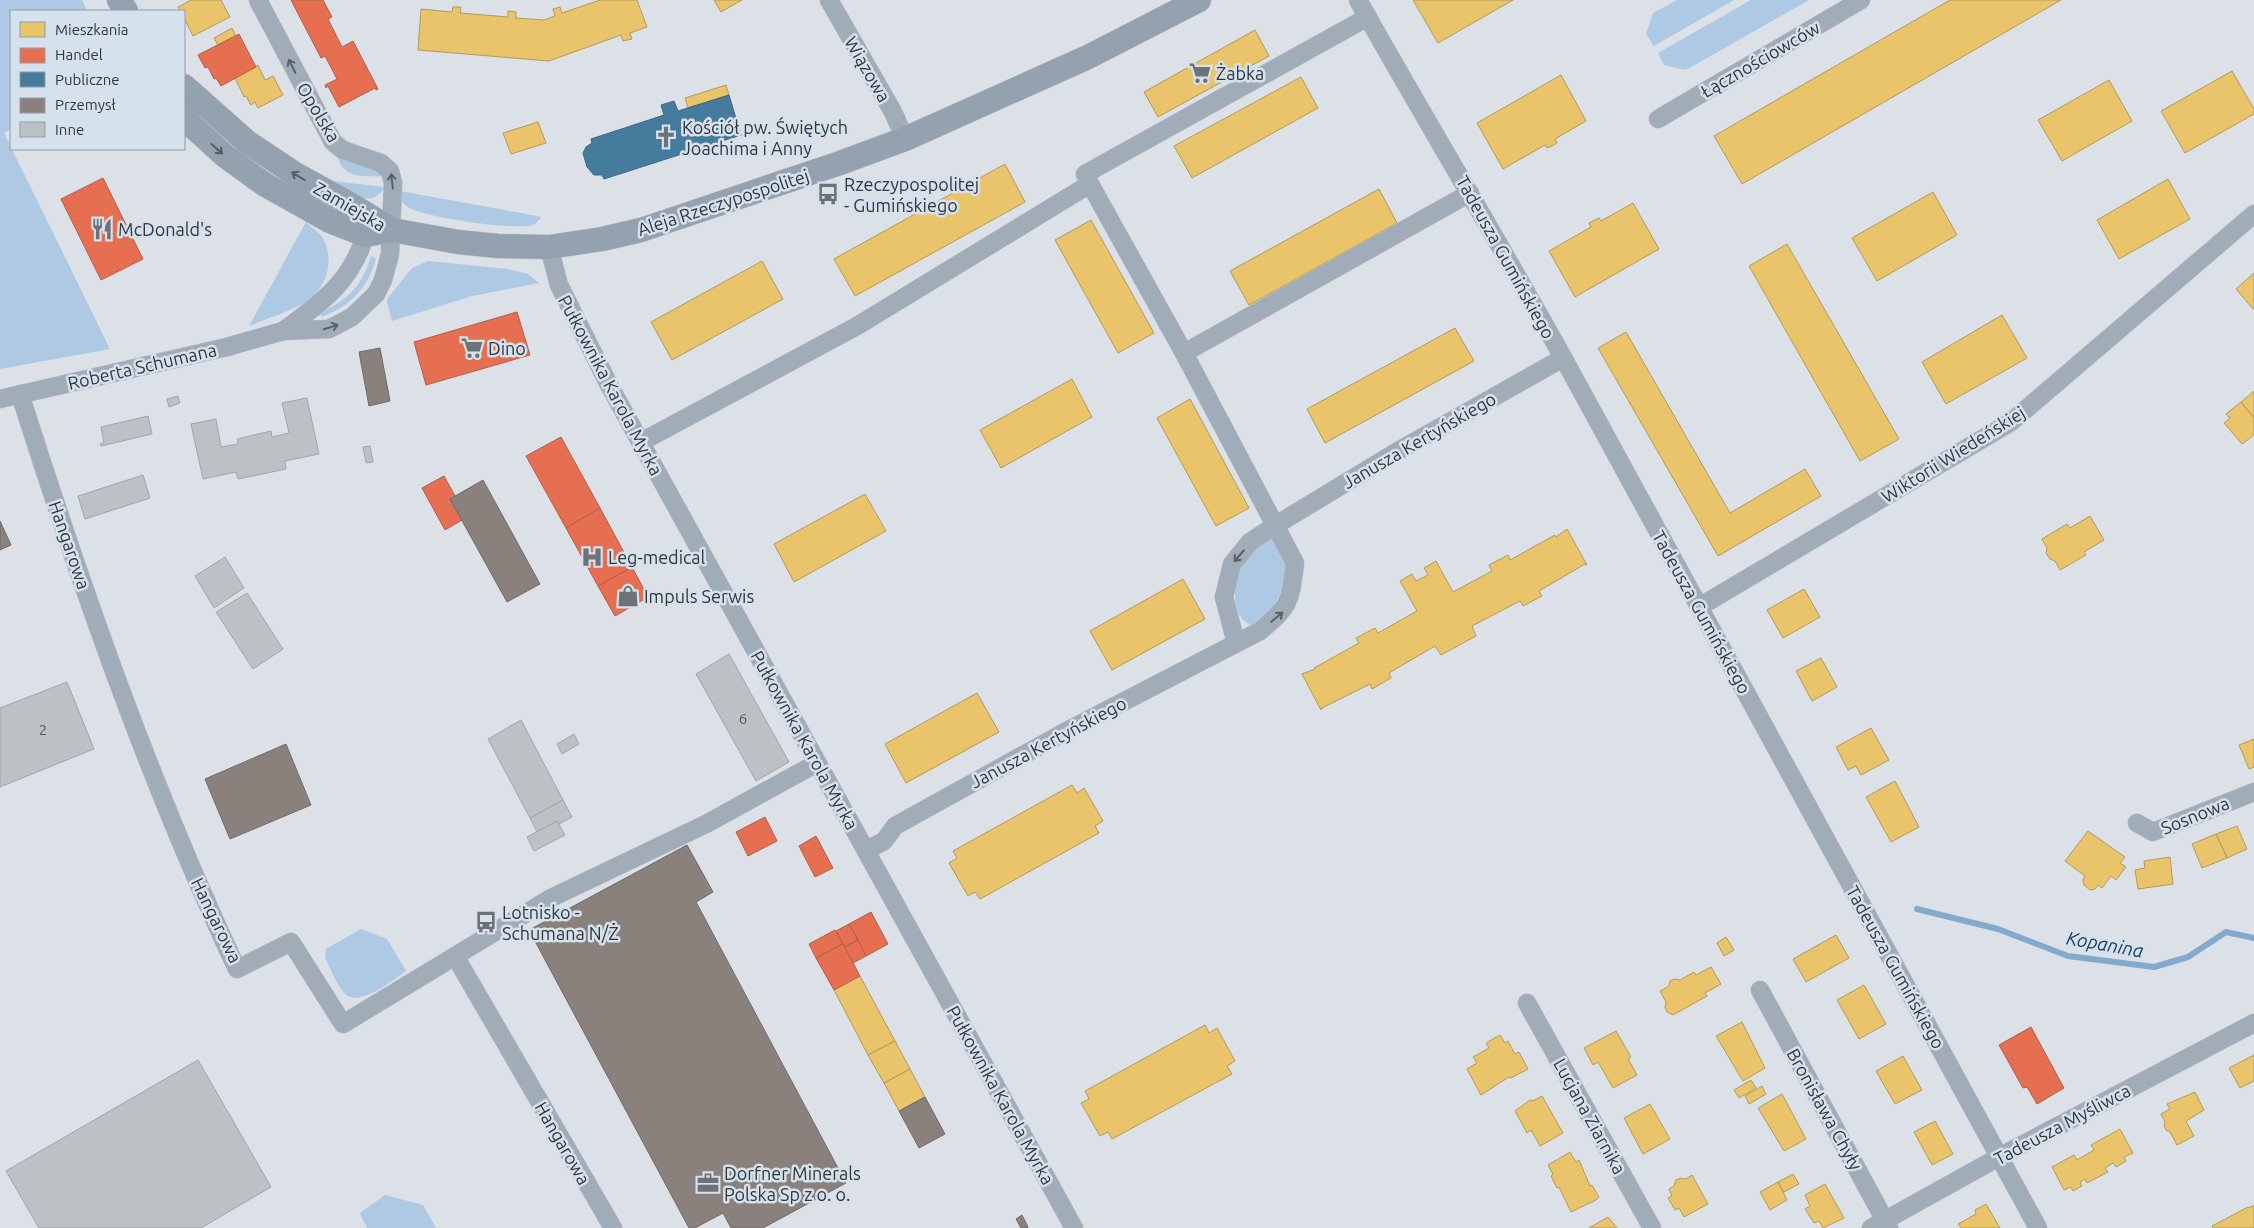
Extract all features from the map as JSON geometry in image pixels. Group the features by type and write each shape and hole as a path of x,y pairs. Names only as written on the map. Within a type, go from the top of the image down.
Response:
{"street":[{"name":"Opolska","path":"258,0 333,142 343,150 381,163 390,170 393,182 392,230"},
{"name":"Wiązowa","path":"829,0 893,112 905,139"},
{"name":"Aleja Rzeczypospolitej","path":"392,230 490,246 549,247 602,239 641,230 840,164 905,139 1088,57 1199,0"},
{"name":"Tadeusza Gumińskiego","path":"1358,0 1563,358 2038,1228"},
{"name":"Łącznościowców","path":"1658,119 1862,0"},
{"path":"1276,525 1085,174 1368,17"},
{"name":"Zamiejska","path":"185,87 247,142 369,226"},
{"name":"Zamiejska","path":"185,116 189,123 224,155 264,184 330,221 392,230"},
{"path":"641,442 857,326 1090,184"},
{"path":"1184,353 1470,193"},
{"name":"Wiktorii Wiedeńskiej","path":"1700,607 2011,422 2254,214"},
{"name":"Roberta Schumana","path":"283,331 320,303 339,284 351,268 369,226"},
{"name":"Roberta Schumana","path":"0,399 227,347 283,331 329,330 352,317 365,307 376,294 384,280 390,254 392,230"},
{"name":"Pułkownika Karola Myrka","path":"549,247 556,276 574,319 1074,1228"},
{"name":"Janusza Kertyńskiego","path":"1236,643 1224,597 1232,564 1250,542 1406,447 1563,358"},
{"name":"Hangarowa","path":"20,394 76,562 146,758 237,969 291,942 344,1024 455,956 613,1228"},
{"name":"Janusza Kertyńskiego","path":"867,850 884,841 895,826 903,821 1064,733 1260,631 1284,612 1291,593 1295,563 1276,525"},
{"path":"455,956 551,898 706,824 817,763"},
{"name":"Sosnowa","path":"2136,823 2153,832 2254,792"},
{"name":"Bronisława Chyły","path":"1760,990 1882,1225"},
{"name":"Lucjana Ziarnika","path":"1527,1003 1652,1228"},
{"name":"Tadeusza Myśliwca","path":"1882,1225 2000,1157 2254,1023"}],"shaded area":[{"path":"0,0 82,0 87,10 10,10 10,130 4,133 10,145 10,150 12,150 110,349 0,369"},
{"path":"1677,0 1734,0 1654,46 1646,34 1653,13"},
{"path":"1751,0 1809,0 1686,70 1664,65 1658,53"},
{"path":"338,155 373,166 384,176 362,176 348,172 340,163"},
{"path":"330,181 384,187 373,198 366,198 358,197"},
{"path":"400,191 541,217 534,224 524,226 490,225 449,219 416,211 408,207 400,196"},
{"path":"306,222 323,238 327,247 328,265 324,282 306,302 249,326"},
{"path":"371,256 376,259 363,287 341,307 322,317 320,312 338,303 353,291 368,266"},
{"path":"428,261 508,269 528,274 539,283 472,296 392,321 387,302 388,298 412,268"},
{"path":"1273,539 1281,548 1285,558 1284,581 1275,603 1268,613 1250,625 1241,617 1236,606 1235,592 1238,577 1243,563 1252,551 1262,543"},
{"path":"361,929 387,939 406,971 384,986 358,998 350,997 344,993 325,958 326,949"},
{"path":"385,1195 423,1205 436,1228 367,1228 360,1213"}],"building: Mieszkania":[{"path":"191,0 221,0 230,17 193,36 185,20 185,10 180,10 178,7"},
{"path":"600,0 637,0 647,27 630,33 632,39 623,41 621,35 549,61 418,50 421,9 452,12 453,7 461,7 460,13 508,17 508,11 516,12 516,18 544,20 555,16 553,9 560,7 562,13"},
{"path":"714,0 742,0 721,12"},
{"path":"1413,0 1513,0 1438,43"},
{"path":"1950,0 2061,0 1742,184 1714,136"},
{"path":"232,28 236,36 218,45 214,38"},
{"path":"1255,30 1269,56 1158,117 1144,92"},
{"path":"258,65 265,80 273,76 283,95 258,108 255,102 251,105 246,96 244,97 235,78"},
{"path":"2232,71 2254,109 2254,114 2185,153 2161,111"},
{"path":"1561,75 1586,121 1555,139 1557,143 1552,146 1547,148 1545,145 1503,169 1477,123"},
{"path":"1301,77 1318,108 1192,178 1174,146"},
{"path":"2109,80 2132,121 2062,161 2038,120"},
{"path":"726,85 729,95 688,108 685,98"},
{"path":"538,122 546,143 511,154 503,133"},
{"path":"1005,164 1025,202 855,296 834,259"},
{"path":"2168,179 2190,219 2119,259 2097,220"},
{"path":"1379,189 1397,223 1249,305 1230,271"},
{"path":"1933,192 1957,235 1877,281 1852,238"},
{"path":"1633,203 1659,249 1575,297 1549,251 1591,227 1589,223 1599,218 1601,221"},
{"path":"1091,220 1154,333 1118,353 1055,240"},
{"path":"1787,244 1899,439 1860,461 1749,266"},
{"path":"762,261 783,299 672,360 651,322"},
{"path":"2254,273 2254,308 2253,309 2236,289"},
{"path":"2002,315 2027,358 1946,404 1922,362"},
{"path":"1455,328 1474,361 1325,443 1307,409"},
{"path":"1626,332 1730,513 1805,469 1821,496 1718,556 1598,348"},
{"path":"1072,379 1092,417 1001,468 980,430"},
{"path":"2254,391 2254,418 2241,402"},
{"path":"1190,399 1249,508 1216,526 1157,418"},
{"path":"2241,402 2254,418 2254,435 2242,444 2224,423 2230,418 2226,414"},
{"path":"865,494 886,531 794,582 774,544"},
{"path":"2090,516 2104,540 2084,552 2086,555 2060,570 2055,561 2050,559 2046,553 2047,548 2042,539 2067,524 2070,528"},
{"path":"1567,529 1587,565 1585,564 1539,591 1542,596 1523,606 1520,601 1472,626 1476,636 1441,655 1435,646 1389,673 1391,678 1372,689 1370,684 1321,710 1302,674 1315,669 1359,643 1356,638 1375,628 1378,633 1417,611 1400,581 1412,574 1416,581 1428,575 1424,568 1436,561 1453,592 1492,571 1489,565 1508,555 1510,560 1555,535 1556,537"},
{"path":"1183,579 1205,619 1112,670 1090,631"},
{"path":"1804,589 1820,617 1783,638 1767,610"},
{"path":"1821,658 1837,687 1812,701 1796,671"},
{"path":"977,693 999,732 906,783 885,744"},
{"path":"1871,728 1889,760 1861,775 1856,766 1848,770 1836,747"},
{"path":"2254,739 2254,767 2249,769 2239,745"},
{"path":"1895,781 1919,827 1891,842 1866,797"},
{"path":"1072,785 1077,793 1084,788 1103,821 1095,826 1099,833 980,899 975,892 968,896 949,863 957,858 953,851"},
{"path":"2237,826 2247,849 2227,858 2216,834"},
{"path":"2088,831 2125,857 2120,863 2126,867 2116,880 2111,876 2102,888 2098,885 2095,889 2090,890 2084,885 2083,880 2085,876 2065,861"},
{"path":"2216,834 2227,858 2202,868 2192,844"},
{"path":"2170,857 2173,884 2138,889 2135,870 2145,868 2144,861"},
{"path":"1836,935 1849,958 1806,982 1793,959"},
{"path":"1726,937 1734,950 1724,956 1717,943"},
{"path":"1711,967 1721,984 1705,993 1707,996 1673,1015 1667,1012 1666,1002 1660,991 1669,986 1670,981 1674,979 1680,980 1694,972 1696,975"},
{"path":"860,976 895,1041 868,1055 834,990"},
{"path":"1864,985 1886,1024 1859,1039 1837,1000"},
{"path":"1742,1022 1765,1068 1743,1081 1716,1036"},
{"path":"1205,1025 1209,1033 1217,1028 1235,1061 1227,1066 1232,1074 1112,1139 1108,1132 1100,1136 1081,1103 1089,1099 1085,1091"},
{"path":"1616,1031 1631,1057 1628,1059 1637,1075 1613,1088 1598,1062 1593,1065 1584,1048"},
{"path":"1500,1035 1505,1043 1508,1041 1515,1054 1519,1052 1528,1069 1511,1078 1509,1077 1481,1095 1467,1069 1477,1063 1473,1057 1489,1048 1486,1043"},
{"path":"895,1041 910,1069 884,1083 868,1055"},
{"path":"2254,1055 2254,1081 2240,1088 2229,1068"},
{"path":"1903,1056 1922,1090 1895,1104 1876,1071"},
{"path":"910,1069 925,1097 899,1111 884,1083"},
{"path":"1751,1080 1756,1088 1739,1098 1734,1090"},
{"path":"1762,1086 1766,1094 1749,1104 1745,1096"},
{"path":"2195,1092 2204,1110 2186,1121 2194,1136 2177,1145 2170,1132 2166,1130 2161,1114 2170,1109 2167,1104"},
{"path":"1782,1094 1806,1139 1784,1151 1758,1108"},
{"path":"1542,1096 1563,1133 1540,1146 1531,1130 1527,1133 1515,1111 1530,1100 1533,1101"},
{"path":"1650,1104 1670,1139 1643,1154 1624,1118"},
{"path":"1935,1121 1953,1154 1932,1165 1914,1132"},
{"path":"2120,1129 2133,1153 2124,1157 2126,1161 2116,1167 2113,1163 2105,1168 2108,1172 2087,1183 2085,1179 2080,1182 2082,1186 2073,1191 2071,1187 2064,1190 2052,1167 2074,1155 2077,1160 2094,1150 2091,1145"},
{"path":"1570,1152 1576,1162 1579,1160 1590,1186 1592,1185 1599,1197 1571,1212 1559,1187 1557,1188 1551,1176 1553,1174 1548,1165"},
{"path":"1793,1174 1799,1184 1784,1192 1778,1182"},
{"path":"1692,1175 1708,1204 1684,1217 1679,1208 1675,1210 1668,1198 1672,1196 1669,1189 1674,1186 1676,1180 1686,1179"},
{"path":"1778,1182 1787,1200 1770,1210 1760,1192"},
{"path":"1825,1184 1844,1218 1823,1228 1819,1221 1814,1223 1805,1209 1810,1206 1805,1195"},
{"path":"1986,1204 2000,1228 1961,1228 1958,1224 1976,1214 1975,1210"},
{"path":"2254,1205 2254,1228 2213,1228 2212,1226"},
{"path":"1608,1217 1617,1228 1589,1228"}],"building: Handel":[{"path":"291,0 323,0 332,17 328,19 342,47 353,41 378,89 376,90 375,88 339,107 328,86 326,88 325,85 337,79 325,56 321,58"},
{"path":"239,34 256,67 221,86 216,78 214,79 208,67 205,68 198,55"},
{"name":"McDonald's","path":"103,178 143,259 101,280 61,199"},
{"name":"Dino","path":"517,312 530,355 426,385 414,342"},
{"path":"561,437 600,508 566,528 526,456"},
{"path":"444,476 455,496 450,499 462,520 445,530 422,488"},
{"path":"600,508 632,567 598,586 566,528"},
{"path":"632,567 648,597 615,616 598,586"},
{"path":"765,817 777,841 748,856 736,832"},
{"path":"816,836 833,868 815,877 799,846"},
{"path":"871,912 888,944 866,956 849,924"},
{"path":"849,924 858,940 844,947 836,931"},
{"path":"835,930 843,944 816,958 809,944"},
{"path":"858,940 866,956 853,963 844,947"},
{"path":"843,944 860,976 834,990 816,958"},
{"path":"2031,1027 2064,1088 2037,1104 2027,1087 2023,1088 1999,1045"}],"building: Publiczne":[{"name":"Kościół pw. Świętych Joachima i Anny","path":"729,95 741,135 604,179 602,175 594,175 587,167 583,153 586,147 592,143 591,139 664,115 661,105 674,101 678,111"}],"building: Przemysł":[{"path":"380,348 390,401 369,406 359,352"},
{"path":"483,480 540,584 507,602 450,499"},
{"path":"0,521 11,545 0,550"},
{"path":"286,744 311,805 230,839 205,779"},
{"path":"687,845 713,892 696,902 846,1183 763,1228 731,1228 723,1213 695,1228 689,1228 529,930"},
{"path":"925,1097 945,1134 919,1148 899,1111"},
{"path":"1022,1215 1027,1228 1021,1228 1016,1219"}],"building: Inne":[{"path":"178,396 180,403 169,407 167,399"},
{"path":"307,398 319,454 285,461 286,469 238,479 236,472 203,479 191,424 216,419 221,447 238,444 237,439 271,431 272,437 289,433 282,403"},
{"path":"148,416 152,434 101,446 100,444 104,443 101,427"},
{"path":"370,446 373,462 366,463 363,447"},
{"path":"143,475 150,498 85,519 78,496"},
{"path":"225,557 244,588 214,608 195,576"},
{"path":"247,593 283,649 253,669 216,612"},
{"path":"729,654 789,762 756,781 696,674"},
{"path":"67,682 94,749 0,787 0,708"},
{"path":"521,720 563,800 530,818 488,739"},
{"path":"574,734 579,744 562,754 557,744"},
{"path":"563,800 572,817 559,824 557,821 537,832 530,818"},
{"path":"557,821 565,835 534,851 527,837"},
{"path":"198,1060 271,1187 201,1228 39,1228 6,1171"}],"waterway":[{"name":"Kopanina","path":"1917,909 1998,929 2068,956 2154,967 2188,957 2226,932 2254,938"}],"place":[{"name":"Żabka","path":"1200,73"},
{"name":"Kościół pw. Świętych Joachima i Anny","path":"666,137"},
{"name":"Rzeczypospolitej - Gumińskiego","path":"828,194"},
{"name":"McDonald's","path":"102,229"},
{"name":"Dino","path":"472,348"},
{"name":"Leg-medical","path":"592,557"},
{"name":"Impuls Serwis","path":"628,596"},
{"name":"Lotnisko - Schumana N/Ż","path":"486,922"},
{"name":"Dorfner Minerals Polska Sp z o. o.","path":"708,1183"}]}
